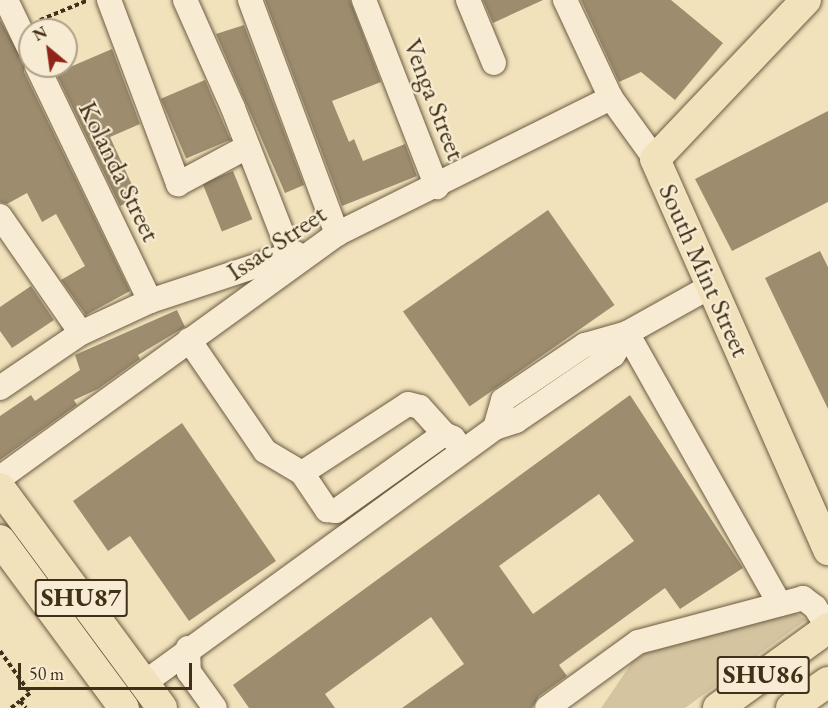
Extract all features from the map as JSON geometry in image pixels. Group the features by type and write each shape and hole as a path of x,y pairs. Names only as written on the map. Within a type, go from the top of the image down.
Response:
{"main road":[{"path":"655,159 806,0"},
{"name":"South Mint Street","path":"655,159 713,285 828,550"},
{"name":"SHU87","path":"0,488 162,708"},
{"name":"SHU87","path":"0,540 124,708"},
{"name":"SHU86","path":"718,708 828,628"},
{"name":"SHU86","path":"792,708 828,682"}],"street":[{"path":"6,0 18,24"},
{"path":"109,0 178,184 247,147"},
{"path":"0,388 81,333 150,301 299,253 247,147 185,0"},
{"path":"250,0 338,234"},
{"path":"468,0 494,63"},
{"name":"South Mint Street","path":"565,0 611,98 655,159"},
{"name":"Venga Street","path":"368,1 437,186"},
{"name":"Kolanda Street","path":"43,78 150,301"},
{"name":"Issac Street","path":"0,478 189,340 299,253 611,98"},
{"path":"0,216 81,333"},
{"path":"144,683 188,648 495,428 503,400 585,345 627,333 713,285"},
{"path":"627,333 780,604"},
{"path":"189,340 265,451 302,473 327,510 336,511 444,434"},
{"path":"302,473 408,404 420,407 444,434 453,438 463,451"},
{"path":"547,708 638,642 803,597 815,607 828,628"},
{"path":"188,648 189,672 215,708"}],"path":[{"path":"44,18 87,0"},
{"path":"0,651 30,693 11,708"},
{"path":"20,701 26,708"}],"shaded area":[{"path":"796,613 806,620 685,708 601,708 633,661 658,645"}],"building":[{"path":"265,0 350,0 381,82 332,101 349,142 354,139 363,161 405,144 417,176 342,206"},
{"path":"483,0 543,0 493,23"},
{"path":"581,0 671,0 723,43 675,100 641,72 619,82"},
{"path":"0,20 18,52 18,78 27,78 130,291 86,315 61,280 85,266 56,214 42,222 27,193 7,204 0,202"},
{"path":"244,25 304,185 285,193 216,34"},
{"path":"112,49 140,124 110,137 138,198 120,206 58,78 78,78 78,64"},
{"path":"205,80 230,140 186,159 161,99"},
{"path":"828,111 828,202 732,251 695,179"},
{"path":"233,171 252,219 222,232 202,183"},
{"path":"548,210 615,305 470,407 403,312"},
{"path":"820,251 828,267 828,409 765,278"},
{"path":"31,286 54,320 12,348 0,331 0,307"},
{"path":"177,310 185,327 138,355 140,359 98,389 74,400 77,405 0,460 0,416 31,395 35,401 80,370 75,355"},
{"path":"630,395 743,568 680,609 665,588 559,665 567,676 539,696 532,708 402,708 464,664 431,617 325,694 335,708 249,708 233,685","holes":["599,494 634,541 533,614 499,566"]},
{"path":"182,423 276,561 189,621 130,536 108,551 73,501"}]}
